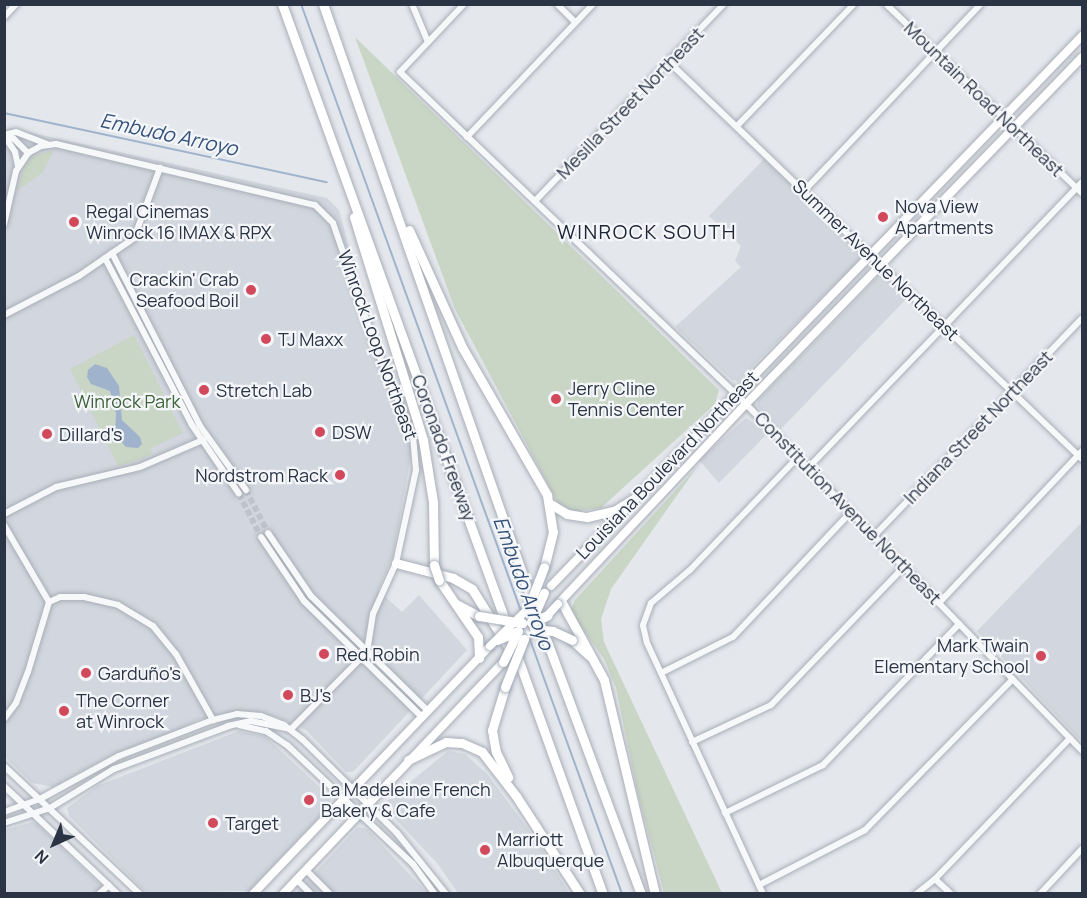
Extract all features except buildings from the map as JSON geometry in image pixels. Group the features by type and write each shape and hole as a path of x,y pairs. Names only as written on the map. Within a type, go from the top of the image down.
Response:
{"highway":[{"name":"Coronado Freeway","path":"282,4 603,894"},
{"name":"Coronado Freeway","path":"323,4 529,592 641,894"},
{"path":"336,154 384,323 423,440 433,502 434,565 439,580 480,642 479,658"},
{"path":"387,184 462,348 549,503 553,532 544,567 527,610 524,628 494,718 494,741 516,795"},
{"path":"549,503 567,514 587,517 614,511 635,498"},
{"path":"396,563 453,578 472,589 524,676"},
{"path":"500,664 548,590"},
{"path":"454,603 479,616 524,628 553,631 572,640 594,659"},
{"path":"559,603 594,659 606,688 655,894"},
{"path":"493,643 548,615"},
{"path":"408,760 444,743 472,746 486,756 516,795 580,894"}],"main road":[{"name":"Louisiana Boulevard Northeast","path":"527,610 1083,36"},
{"name":"Louisiana Boulevard Northeast","path":"548,615 746,404 1083,57"},
{"path":"253,894 423,712 493,643"},
{"path":"283,894 500,664"}],"street":[{"path":"4,17 16,4"},
{"path":"412,4 428,42 464,4"},
{"path":"557,4 575,22"},
{"path":"467,136 593,4"},
{"name":"Mesilla Street Northeast","path":"535,201 724,4"},
{"path":"737,126 854,4"},
{"name":"Mountain Road Northeast","path":"886,4 1083,193"},
{"path":"804,191 981,4"},
{"name":"Constitution Avenue Northeast","path":"428,42 400,72 736,394 1083,751"},
{"name":"Summer Avenue Northeast","path":"669,62 1081,455"},
{"name":"Winrock Loop Northeast","path":"4,136 16,132 48,144 315,205 333,223 417,451 396,563 373,614 367,652"},
{"path":"4,136 14,139 28,153"},
{"path":"4,136 15,152 18,168"},
{"path":"4,224 18,168 28,153 48,144"},
{"path":"4,315 105,258 140,231 160,168"},
{"path":"808,468 1083,182"},
{"path":"112,253 200,426 242,492"},
{"path":"105,258 203,440 224,462"},
{"name":"Indiana Street Northeast","path":"874,536 1083,318"},
{"path":"4,514 56,487 140,468 203,440"},
{"path":"939,603 1081,455"},
{"path":"763,894 647,643 644,618 651,603 690,570 798,457"},
{"path":"661,673 733,636 851,512"},
{"path":"4,525 49,602 28,674 16,703 4,719"},
{"path":"268,533 311,596 423,712"},
{"path":"261,537 304,601 361,658 423,712"},
{"path":"692,742 771,705 904,567"},
{"path":"49,602 60,597 93,598 118,605 145,620 172,648 202,695 213,720"},
{"path":"725,813 823,765 959,624"},
{"path":"291,729 367,652"},
{"path":"759,885 865,830 1014,680"},
{"path":"4,812 40,799 105,762 213,720 253,715 291,729 419,857 446,894"},
{"path":"4,823 50,807 114,770 228,726 251,721 291,729"},
{"path":"228,726 249,725 273,735 413,864 435,894"},
{"path":"916,894 935,879 1070,738"},
{"path":"153,745 156,755"},
{"path":"4,766 140,894"},
{"path":"4,786 118,894"},
{"path":"1040,894 1083,849"},
{"path":"306,870 330,894"},
{"path":"296,879 311,894"},
{"path":"935,879 951,894"},
{"path":"99,894 109,885"}],"shaded area":[{"path":"10,128 327,198 339,210 376,348 413,445 393,556 378,590 402,612 419,595 467,650 353,772 346,772 306,730 274,716 246,711 197,720 168,736 114,754 53,787 32,783 5,757 4,160"},
{"path":"764,159 863,256 738,381 732,380 675,327 741,267 735,261 741,246 709,216"},
{"path":"879,276 886,276 908,297 780,430 757,406 758,400"},
{"path":"746,418 768,433 719,483 699,460"},
{"name":"Mark Twain Elementary School","path":"1082,522 1082,742 977,631"},
{"path":"239,731 265,736 331,798 329,807 249,891 147,893 69,816 67,808 97,786"},
{"path":"448,751 465,754 487,774 537,841 569,893 458,893 437,863 386,809 386,802"},
{"path":"33,822 109,893 5,893 4,830"},
{"path":"358,827 367,829 427,893 295,894"}],"green space":[{"path":"355,37 719,390 715,404 601,508 576,511 559,505 455,309"},
{"path":"54,150 43,172 16,192 25,165 32,157"},
{"name":"Winrock Park","path":"134,335 183,433 150,449 152,454 143,459 118,466 70,369"},
{"path":"697,467 611,589 601,619 604,642 722,893 664,893 637,790 616,688 604,659 570,611 575,600"}],"water":[{"path":"95,364 107,368 119,386 122,420 140,437 142,444 138,448 126,447 115,435 116,414 110,391 91,384 87,377 88,370"}],"waterway":[{"name":"Embudo Arroyo","path":"301,4 521,611"},
{"name":"Embudo Arroyo","path":"4,113 327,182"},
{"name":"Embudo Arroyo","path":"529,637 622,894"}],"tunnel":[{"path":"246,490 268,533"},
{"path":"239,494 261,537"}],"place":[{"name":"Nova View Apartments","path":"883,217"},
{"name":"Regal Cinemas Winrock 16 IMAX & RPX","path":"74,222"},
{"name":"Crackin' Crab Seafood Boil","path":"251,290"},
{"name":"TJ Maxx","path":"266,339"},
{"name":"Stretch Lab","path":"204,390"},
{"name":"Jerry Cline Tennis Center","path":"556,399"},
{"name":"DSW","path":"320,432"},
{"name":"Dillard's","path":"47,434"},
{"name":"Nordstrom Rack","path":"340,475"},
{"name":"Red Robin","path":"324,654"},
{"name":"Mark Twain Elementary School","path":"1041,656"},
{"name":"Garduño's","path":"86,673"},
{"name":"BJ's","path":"288,695"},
{"name":"The Corner at Winrock","path":"64,711"},
{"name":"La Madeleine French Bakery & Cafe","path":"309,800"},
{"name":"Target","path":"213,823"},
{"name":"Marriott Albuquerque","path":"485,850"}],"district":[{"name":"WINROCK SOUTH","path":"647,231"}]}
